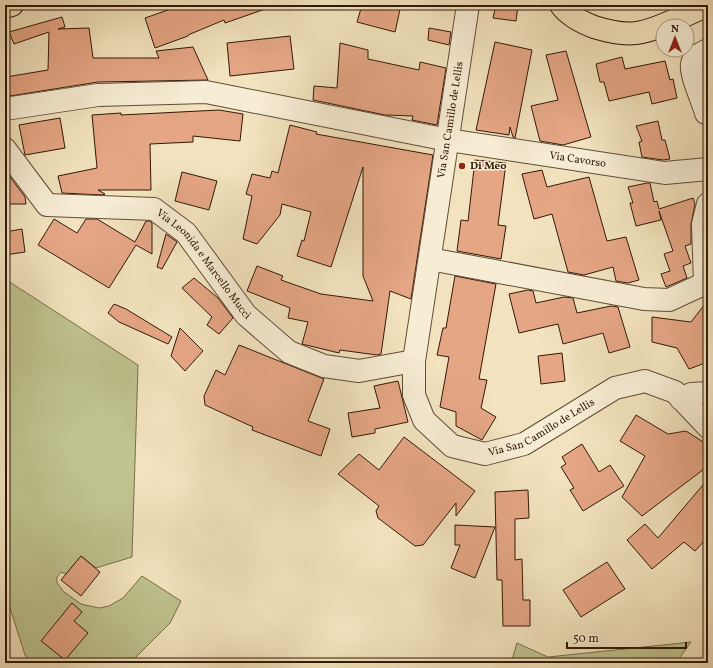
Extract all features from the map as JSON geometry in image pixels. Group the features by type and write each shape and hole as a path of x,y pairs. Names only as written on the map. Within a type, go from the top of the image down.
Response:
{"main road":[{"path":"5,7 12,5"},
{"path":"561,5 574,18 586,24 620,33 636,33 651,30 708,5"}],"street":[{"name":"Via San Camillo de Lellis","path":"468,5 414,361 414,395 424,420 452,446 485,454 524,444 615,388 645,381 675,392 708,427"},
{"path":"708,50 697,54 692,63 693,73 706,113 708,114"},
{"path":"5,109 98,95 206,92 448,140"},
{"name":"Via Cavorso","path":"448,140 665,173 708,169"},
{"name":"Via Leonida e Marcello Mucci","path":"5,149 47,205 154,208 186,233 246,315 289,352 324,366 359,371 414,361"},
{"path":"430,259 644,299 669,300 706,282 703,224 708,204"},
{"path":"681,398 691,394 708,393"}],"green space":[{"path":"5,279 138,365 132,557 96,568 81,556 66,574 61,572 57,577 57,583 64,592 81,604 99,608 109,606 123,598 142,576 181,601 170,623 130,663 31,663 25,655 10,608 5,603 5,339 7,328 5,319"},
{"path":"691,642 676,663 511,663 517,643 548,657"}],"building":[{"path":"182,5 270,5 271,7 225,23 224,20 188,36 155,48 145,18"},
{"path":"362,5 401,5 395,32 357,22"},
{"path":"496,5 518,5 516,21 493,18"},
{"path":"62,17 65,27 58,29 89,28 93,58 159,58 156,51 193,47 208,80 98,82 10,96 6,77 48,70 49,32 14,44 9,32"},
{"path":"429,28 451,32 449,45 428,40"},
{"path":"290,36 294,69 230,76 227,43"},
{"path":"495,42 532,50 515,138 513,137 510,127 509,135 476,130"},
{"path":"340,43 368,50 368,59 419,70 420,62 446,68 437,125 412,120 413,116 385,115 313,100 314,86 337,88"},
{"path":"566,51 591,137 563,145 540,141 531,106 558,100 546,55"},
{"path":"622,57 625,69 665,61 670,80 673,79 677,98 652,104 649,92 609,101 604,82 600,82 596,64"},
{"path":"219,110 243,114 240,141 193,136 193,142 150,144 151,190 98,190 105,194 102,195 62,193 58,176 97,168 92,115"},
{"path":"60,118 65,148 25,155 19,125"},
{"path":"658,121 662,140 665,140 670,159 663,160 642,157 639,142 642,141 636,126"},
{"path":"290,125 317,132 316,134 433,155 411,299 390,291 381,354 377,355 340,350 339,353 302,344 308,322 288,318 290,308 247,291 257,266 283,276 281,280 321,294 373,301 363,276 363,167 331,267 297,256 302,240 304,241 311,212 282,204 280,215 257,244 243,239 252,196 246,194 252,174 270,178 272,171 278,173"},
{"path":"475,160 506,163 498,225 506,226 501,259 457,251 461,220 468,221"},
{"path":"5,170 25,197 26,204 5,204"},
{"path":"542,170 547,187 589,177 607,241 626,237 639,280 628,283 616,281 613,267 584,275 568,272 552,214 534,219 522,174"},
{"path":"182,172 217,181 209,210 175,201"},
{"path":"650,183 654,202 657,201 659,209 693,198 695,204 691,224 691,244 685,246 691,263 683,266 687,278 666,287 661,274 670,271 664,254 673,251 659,211 661,220 636,226 630,203 633,203 628,187"},
{"path":"54,219 77,233 86,219 97,219 135,242 146,221 150,221 152,223 152,254 136,245 109,288 38,245"},
{"path":"22,229 25,252 5,255 5,232"},
{"path":"166,234 177,242 162,269 157,267"},
{"path":"455,276 496,284 479,379 487,380 481,408 496,417 482,440 456,426 456,412 440,407 449,357 437,355 443,328 446,328"},
{"path":"194,278 218,298 233,318 219,334 207,325 212,317 182,288"},
{"path":"528,290 533,291 536,303 564,297 573,298 577,313 611,306 618,307 630,347 609,353 603,333 563,344 558,324 519,333 509,294"},
{"path":"708,300 708,362 689,369 677,348 652,342 652,317 691,322"},
{"path":"114,304 126,309 172,337 168,344 119,322 108,313"},
{"path":"180,328 203,351 185,371 171,356"},
{"path":"239,345 324,379 308,421 330,429 321,456 252,430 253,427 205,405 204,396 216,370 225,375"},
{"path":"562,353 565,381 541,384 538,356"},
{"path":"398,381 408,422 375,429 375,433 352,437 348,413 380,408 374,386"},
{"path":"636,415 668,434 686,431 708,445 708,466 642,516 622,497 645,456 620,441"},
{"path":"404,437 475,491 456,516 456,503 423,545 415,546 378,518 376,511 379,506 338,474 359,454 379,470"},
{"path":"582,444 599,472 610,465 624,486 583,511 570,490 574,488 561,467 566,464 562,457"},
{"path":"708,479 708,537 695,551 684,542 652,569 627,540 645,524 658,538"},
{"path":"528,490 529,518 515,519 515,560 522,559 523,600 530,600 530,626 503,626 502,580 497,580 495,492"},
{"path":"455,525 495,527 475,578 451,568 460,545 455,545"},
{"path":"81,556 100,572 81,596 61,580"},
{"path":"607,562 625,589 581,617 563,590"},
{"path":"72,603 82,612 74,621 88,633 65,660 41,641"}],"place":[{"name":"Di Meo","path":"462,166"}]}
